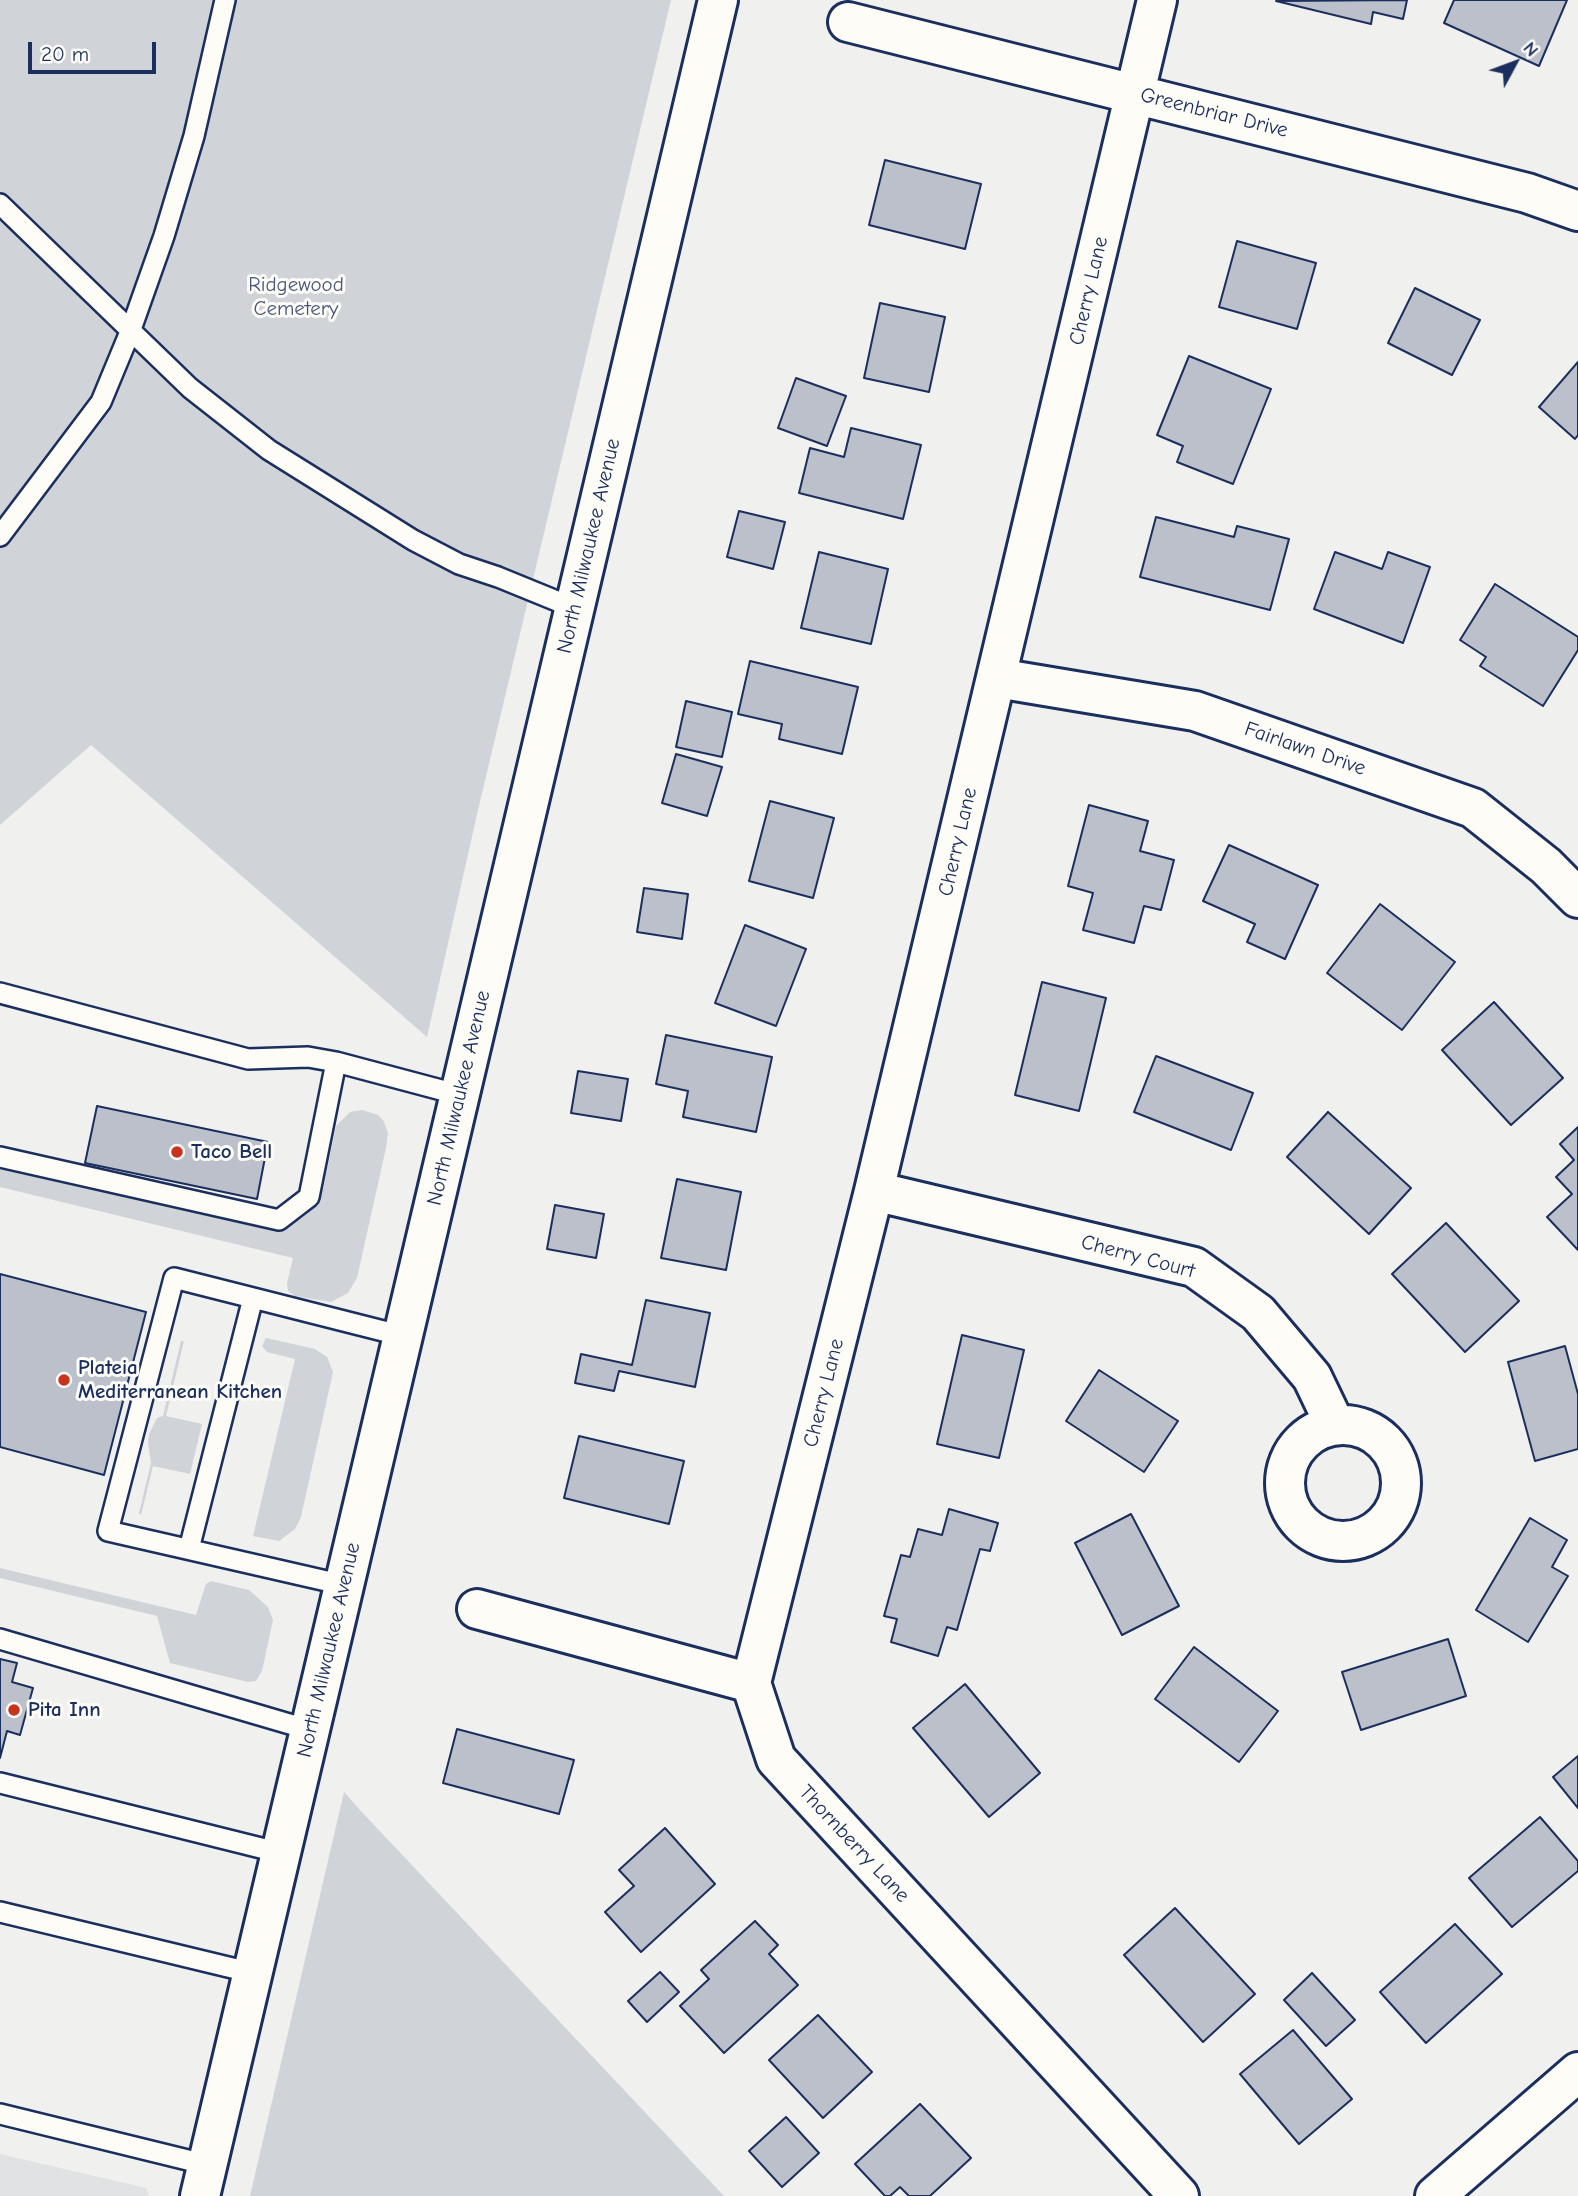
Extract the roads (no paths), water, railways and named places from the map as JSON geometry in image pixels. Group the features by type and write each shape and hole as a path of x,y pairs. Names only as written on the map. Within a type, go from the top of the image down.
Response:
{"street":[{"name":"North Milwaukee Avenue","path":"204,2180 718,0"},
{"name":"Cherry Lane","path":"751,1683 998,678 1157,0"},
{"name":"Greenbriar Drive","path":"848,22 1527,193 1578,211"},
{"name":"Fairlawn Drive","path":"998,678 1195,711 1473,808 1546,866 1578,898"},
{"name":"Cherry Court","path":"874,1191 1194,1267 1258,1313 1312,1377 1335,1425"},
{"path":"477,1609 751,1683"},
{"name":"Thornberry Lane","path":"751,1683 776,1759 1179,2196"},
{"path":"1435,2196 1578,2071"}],"lane":[{"path":"0,536 101,402 130,332 164,236 194,136 225,0"},
{"path":"0,204 190,388 269,450 413,540 458,564 574,608"},
{"path":"0,993 248,1059 308,1057 460,1095"},
{"path":"0,1157 279,1220 309,1196 336,1062"},
{"path":"344,1585 108,1531 174,1278 403,1336"},
{"path":"189,1549 253,1298"},
{"path":"0,1639 310,1730"},
{"path":"0,1783 281,1853"},
{"path":"0,1912 253,1973"},
{"path":"0,2114 204,2180"}],"place":[{"name":"Taco Bell","path":"177,1152"},
{"name":"Plateia Mediterranean Kitchen","path":"64,1380"},
{"name":"Pita Inn","path":"14,1710"}],"park label":[{"name":"Ridgewood Cemetery","path":"296,297"}]}
